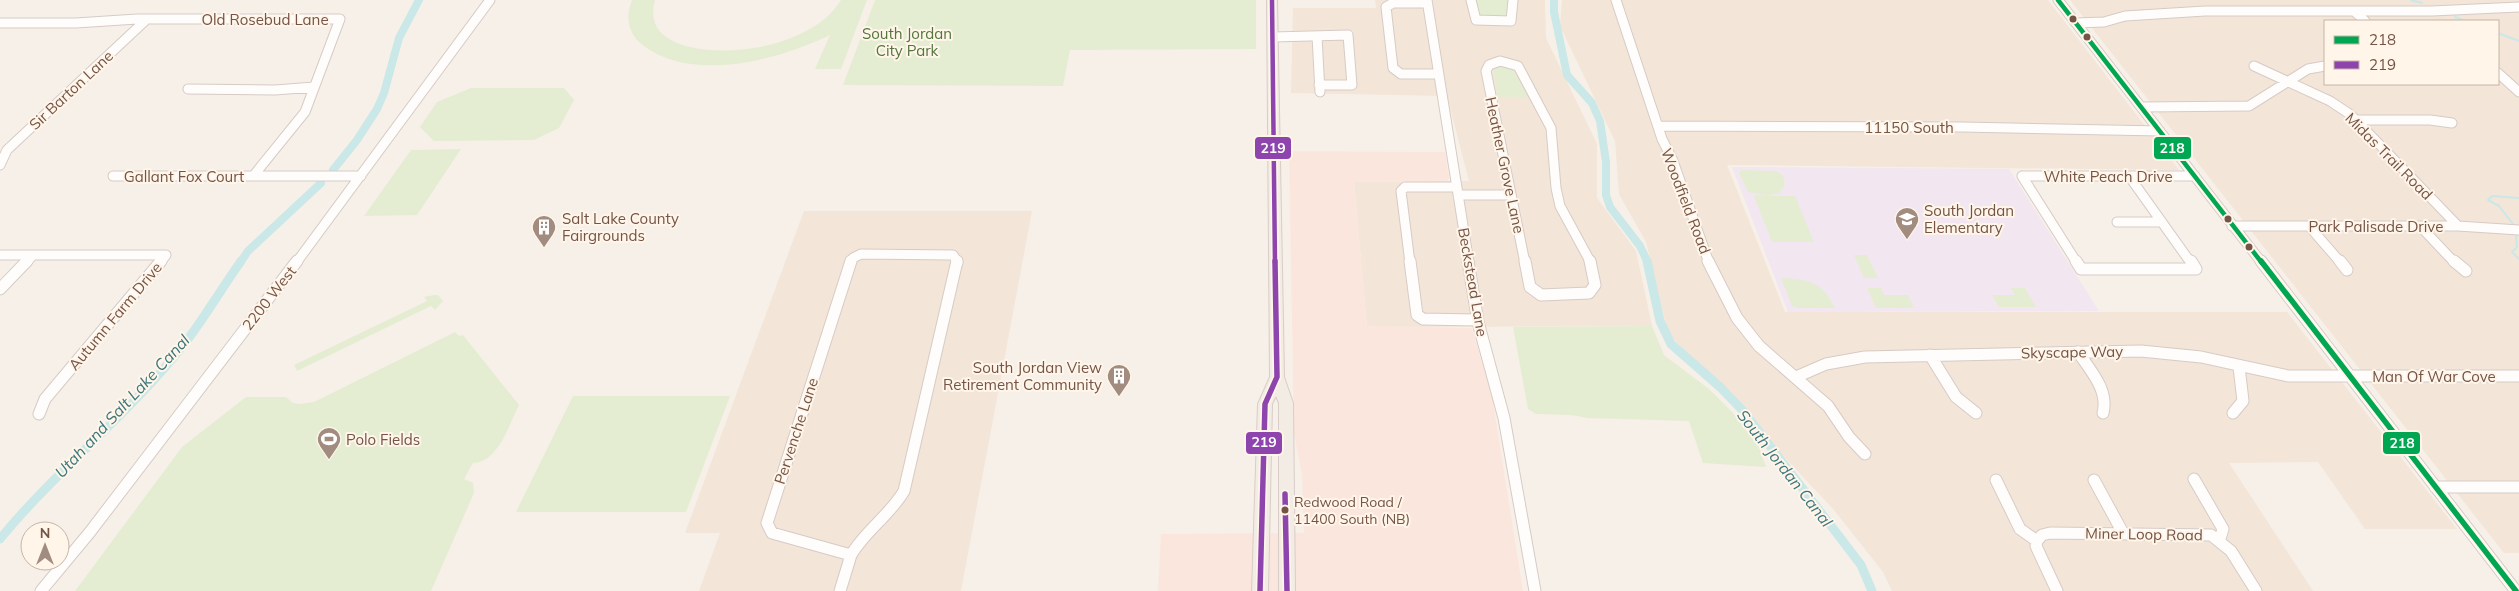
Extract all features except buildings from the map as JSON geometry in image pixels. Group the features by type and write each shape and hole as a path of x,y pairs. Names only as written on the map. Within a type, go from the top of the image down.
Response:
{"main road":[{"path":"1272,0 1277,377 1286,403 1286,591"},
{"path":"1260,591 1265,404 1277,377"}],"street":[{"name":"2200 West","path":"41,591 90,532 361,176 490,0"},
{"path":"1471,0 1476,20 1511,21 1513,0"},
{"name":"Woodfield Road","path":"1616,0 1658,126 1673,161 1704,253 1729,304 1747,332 1759,346 1828,406 1838,417 1849,439 1864,454"},
{"path":"2058,0 2516,591"},
{"path":"1427,2 1393,3 1386,7 1393,68 1397,73 1438,74"},
{"name":"Beckstead Lane","path":"1427,2 1477,320 1504,418 1535,591"},
{"path":"2076,23 2104,22 2125,16 2205,10 2354,11 2519,7"},
{"path":"2354,11 2364,20"},
{"name":"Old Rosebud Lane","path":"0,23 147,19 340,19 302,118 254,175"},
{"name":"Sir Barton Lane","path":"0,165 7,150 147,19"},
{"path":"1273,36 1348,35 1352,85 1319,89 1317,36"},
{"name":"Heather Grove Lane","path":"1507,61 1515,64 1551,128 1560,206 1590,259 1595,285 1589,293 1585,295 1541,295 1530,287 1511,195 1486,71 1489,64 1494,62 1507,61"},
{"name":"Midas Trail Road","path":"2254,66 2337,105 2356,120 2458,226"},
{"path":"2142,108 2243,107 2254,104 2308,69 2324,66"},
{"path":"2499,74 2519,92"},
{"path":"188,89 288,89 314,87"},
{"path":"2356,120 2430,120 2452,123"},
{"name":"11150 South","path":"1658,126 1962,127 2160,131"},
{"path":"254,175 361,176"},
{"name":"Gallant Fox Court","path":"113,176 254,175"},
{"name":"White Peach Drive","path":"2162,222 2196,269 2081,269 2022,176 2194,176"},
{"path":"2129,176 2162,222"},
{"path":"1477,320 1423,319 1416,315 1401,191 1405,187 1511,195"},
{"path":"2117,222 2162,222"},
{"name":"Park Palisade Drive","path":"2232,226 2458,226 2519,230"},
{"path":"2309,226 2347,270"},
{"path":"2420,226 2448,257 2466,271"},
{"name":"Pervenche Lane","path":"861,254 953,255 958,262 904,491 888,516 869,534 852,555 772,533 767,523 849,264 853,258 861,254"},
{"name":"Autumn Farm Drive","path":"0,255 166,255 45,400 39,414"},
{"path":"0,289 32,255"},
{"name":"Skyscape Way","path":"1796,377 1842,360 1884,356 2154,351 2203,357 2239,367 2288,376 2348,376"},
{"path":"2078,352 2105,397 2106,406 2103,413"},
{"path":"1930,355 1956,397 1976,413"},
{"path":"2233,413 2243,401 2239,367"},
{"name":"Man Of War Cove","path":"2348,376 2519,376"},
{"path":"2194,479 2223,529 2220,539"},
{"path":"1996,480 2020,529 2037,541 2036,546 2057,591"},
{"path":"2094,480 2123,534"},
{"path":"2435,487 2519,487"},
{"name":"Miner Loop Road","path":"2037,541 2042,535 2050,533 2204,534 2220,539 2228,546 2256,591"},
{"path":"840,591 852,555"}],"shaded area":[{"path":"1375,0 1545,0 1546,38 1597,144 1597,198 1636,251 1652,326 1367,327 1354,182 1469,181 1447,96 1291,93 1293,8 1376,8"},
{"path":"1562,0 2048,0 2179,170 1727,165 1785,312 2287,312 2457,529 2365,529 2318,462 2229,463 2313,591 1892,591 1883,572 1834,510 1668,333 1646,242 1619,194 1615,141 1560,26"},
{"path":"2070,0 2519,0 2519,553 2504,553"},
{"path":"1289,151 1445,152 1449,179 1447,181 1354,182 1367,326 1472,328 1492,396 1523,591 1158,591 1161,534 1304,533 1302,475 1294,433"},
{"name":"South Jordan Elementary","path":"1732,167 2009,169 2099,311 1788,312"},
{"path":"804,211 1032,211 961,591 699,591 720,533 685,533"}],"green space":[{"path":"632,0 655,0 654,18 659,31 671,40 686,46 704,49 739,50 772,44 804,32 815,26 834,10 841,0 867,0 841,69 815,69 830,35 786,53 734,64 682,63 659,55 639,42 632,32 628,17"},
{"name":"South Jordan City Park","path":"875,0 1256,0 1256,49 1070,50 1063,86 843,85"},
{"path":"1474,0 1507,0 1507,16 1480,17"},
{"path":"1502,64 1512,68 1529,97 1498,97 1493,67"},
{"path":"471,88 564,88 574,100 559,128 534,140 434,141 420,127 437,102"},
{"path":"461,149 417,215 364,216 411,150"},
{"path":"1742,170 1777,171 1783,176 1785,185 1779,193 1766,196 1795,196 1814,242 1772,242 1754,196 1765,195 1748,192 1739,173"},
{"path":"1854,255 1867,255 1878,278 1864,278"},
{"path":"1781,278 1799,279 1820,287 1835,308 1797,308 1792,306"},
{"path":"1867,288 1881,288 1884,295 1908,295 1914,308 1876,308"},
{"path":"2011,288 2025,288 2036,307 1999,307 1992,295 2015,295"},
{"path":"438,295 443,301 435,310 431,306 297,371 294,365 427,301 424,297"},
{"path":"1652,326 1664,355 1709,389 1733,413 1759,447 1766,467 1703,463 1689,421 1588,418 1571,415 1536,414 1528,409 1513,327"},
{"name":"Polo Fields","path":"455,332 459,336 463,335 519,405 502,441 490,456 482,461 473,463 464,479 473,483 474,493 431,591 75,591 182,447 246,397 286,397 293,403 299,404 314,402"},
{"path":"573,396 730,396 686,512 516,512"}],"waterway":[{"name":"Utah and Salt Lake Canal","path":"333,170 357,140 377,109 384,93 399,38 419,0"},
{"name":"South Jordan Canal","path":"1554,0 1554,12 1567,75 1592,103 1600,121 1606,162 1606,195 1610,207 1640,246 1648,263"},
{"path":"2411,0 2422,3"},
{"path":"2455,17 2462,20"},
{"path":"2499,33 2519,41"},
{"name":"Utah and Salt Lake Canal","path":"240,263 248,251 321,183"},
{"path":"2513,224 2499,206 2488,200 2492,196 2519,198"},
{"path":"2516,236 2517,247 2512,252 2519,259"},
{"name":"Utah and Salt Lake Canal","path":"0,539 45,489 164,369 185,343 241,261"},
{"name":"South Jordan Canal","path":"1647,261 1660,321 1671,344 1720,387 1744,412 1861,565 1872,591"}],"transit line":[{"name":"219","path":"1260,591 1265,404 1277,377 1278,357 1273,179 1272,0"},
{"name":"218","path":"2058,0 2516,591"},
{"name":"219","path":"1285,494 1287,591"}],"place":[{"name":"South Jordan Elementary","path":"1907,240"},
{"name":"Salt Lake County Fairgrounds","path":"544,248"},
{"name":"South Jordan View Retirement Community","path":"1119,397"},
{"name":"Polo Fields","path":"329,460"},
{"name":"Redwood Road / 11400 South (NB)","path":"1285,510"}]}
